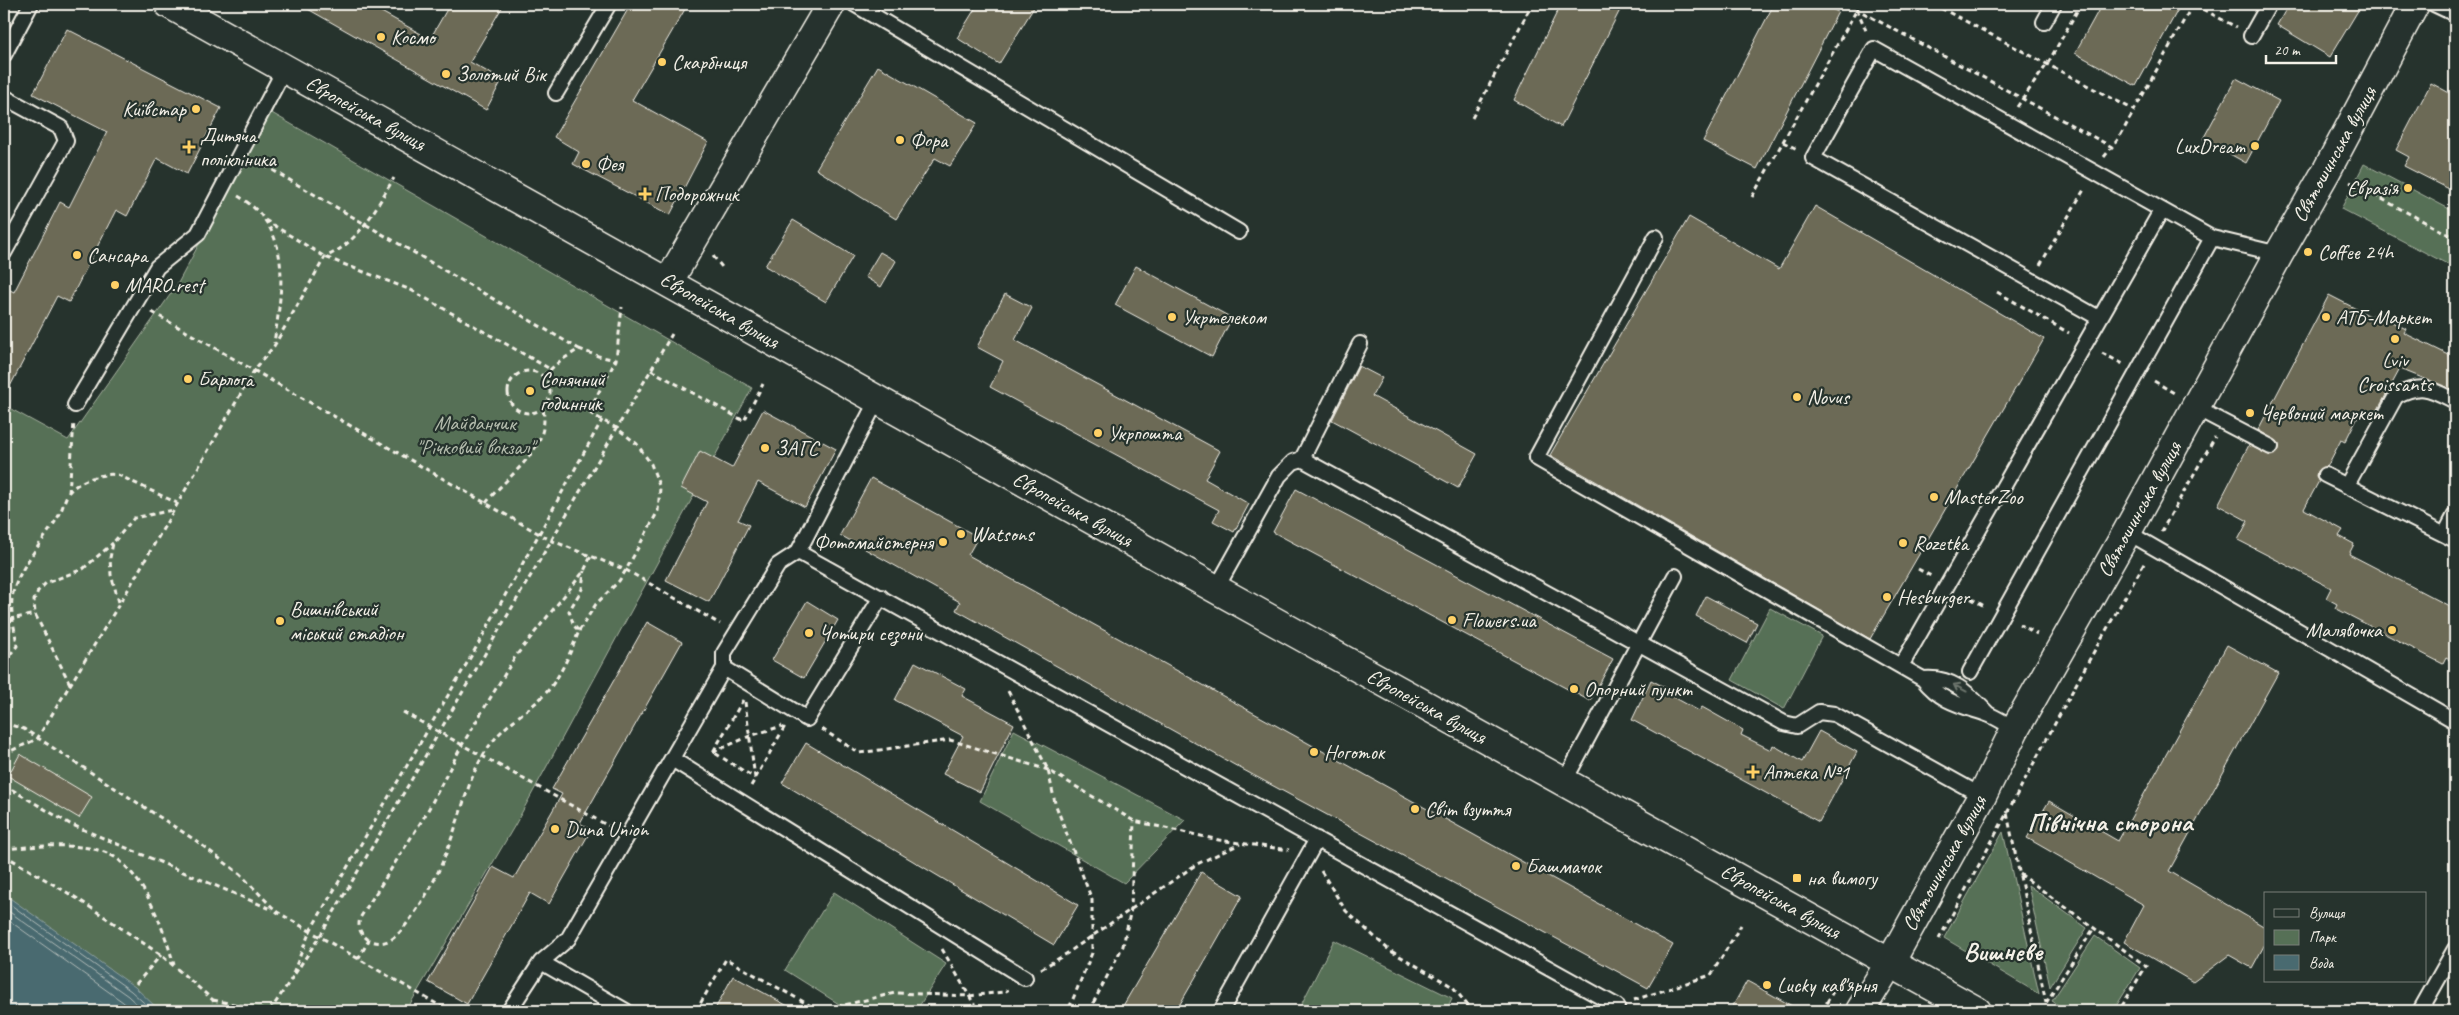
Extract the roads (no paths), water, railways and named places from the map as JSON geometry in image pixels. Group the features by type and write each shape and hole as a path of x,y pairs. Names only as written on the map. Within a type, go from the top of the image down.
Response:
{"street":[{"name":"Європейська вулиця","path":"169,4 669,281 1216,589 1891,961 1978,1011"},
{"path":"669,281 831,4"},
{"name":"Святошинська вулиця","path":"1860,1011 1891,961 1982,796 2015,729 2127,532 2188,402 2279,254 2327,170 2415,4"}],"lane":[{"path":"4,55 31,4"},
{"path":"556,93 610,4"},
{"path":"854,4 1239,232"},
{"path":"2044,22 2054,4"},
{"path":"2252,36 2270,4"},
{"path":"2434,4 2455,14"},
{"path":"2099,318 1813,158 1874,50 2212,238 2279,254"},
{"path":"75,405 157,267 198,234 285,68"},
{"path":"4,97 61,128 66,141 4,253"},
{"path":"1901,666 2161,211"},
{"path":"1656,237 1536,458 1901,666 1923,679 1933,691 1960,707 1988,714 2015,729"},
{"path":"1970,672 2212,238"},
{"path":"1216,589 1279,476 1293,462 1302,459 1360,344"},
{"path":"2346,485 2396,396 2410,389 2428,387 2455,401"},
{"path":"509,1011 541,962 568,939 724,668 724,653 778,565 798,552 878,400"},
{"path":"2188,402 2271,447"},
{"path":"1302,459 1790,726 1804,723 1820,712 1834,714 1982,796"},
{"path":"2325,475 2450,537 2455,515"},
{"path":"2127,532 2455,721"},
{"path":"798,552 1317,839 1615,1008"},
{"path":"1564,782 1675,576"},
{"path":"724,668 807,719 881,597"},
{"path":"672,759 1025,978"},
{"path":"1221,1011 1317,839"},
{"path":"2420,1011 2455,949"},
{"path":"541,962 626,1011"}],"water":[{"path":"4,894 135,987 160,1011 4,1011"}],"place":[{"name":"Космо","path":"381,37"},
{"name":"Скарбниця","path":"662,62"},
{"name":"Золотий Вік","path":"446,74"},
{"name":"Київстар","path":"196,109"},
{"name":"Фора","path":"900,140"},
{"name":"LuxDream","path":"2255,146"},
{"name":"Дитяча полікліника","path":"189,147"},
{"name":"Фея","path":"586,164"},
{"name":"Євразія","path":"2408,188"},
{"name":"Подорожник","path":"645,194"},
{"name":"Coffee 24h","path":"2308,252"},
{"name":"Сансара","path":"77,255"},
{"name":"MARO.rest","path":"115,285"},
{"name":"Укртелеком","path":"1172,317"},
{"name":"АТБ-Маркет","path":"2326,317"},
{"name":"Lviv Croissants","path":"2395,339"},
{"name":"Барлога","path":"188,379"},
{"name":"Сонячний годинник","path":"530,391"},
{"name":"Novus","path":"1797,397"},
{"name":"Червоний маркет","path":"2250,413"},
{"name":"Укрпошта","path":"1098,433"},
{"name":"ЗАГС","path":"765,448"},
{"name":"MasterZoo","path":"1934,497"},
{"name":"Watsons","path":"961,534"},
{"name":"Фотомайстерня","path":"943,542"},
{"name":"Rozetka","path":"1903,543"},
{"name":"Hesburger","path":"1887,597"},
{"name":"Flowers.ua","path":"1452,620"},
{"name":"Вишнівський міський стадіон","path":"280,621"},
{"name":"Малявочка","path":"2392,630"},
{"name":"Чотири сезони","path":"809,633"},
{"name":"Опорний пункт","path":"1574,689"},
{"name":"Ноготок","path":"1314,752"},
{"name":"Аптека №1","path":"1753,772"},
{"name":"Світ взуття","path":"1415,809"},
{"name":"Duna Union","path":"555,829"},
{"name":"Башмачок","path":"1516,866"},
{"name":"на вимогу","path":"1797,878"},
{"name":"Lucky кав'ярня","path":"1767,985"}],"district":[{"name":"Північна сторона","path":"2110,822"},
{"name":"Вишневе","path":"2003,951"}],"park label":[{"name":"Майданчик \"Річковий вокзал\"","path":"475,435"}]}
